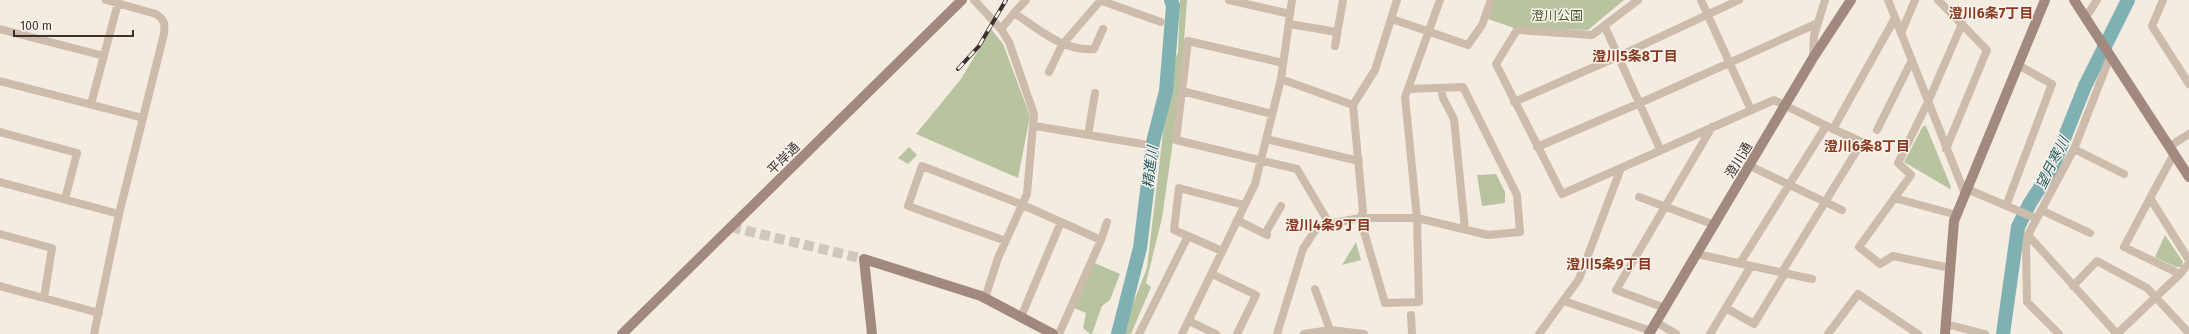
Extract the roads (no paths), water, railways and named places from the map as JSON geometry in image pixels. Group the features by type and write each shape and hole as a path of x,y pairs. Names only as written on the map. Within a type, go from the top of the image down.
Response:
{"street":[{"path":"94,334 119,214 165,24 163,18 156,14 106,0"},
{"name":"平岸通","path":"622,334 962,0"},
{"path":"974,0 1000,29 1009,42 1034,114 1027,194 1006,241 985,298"},
{"path":"1000,29 1026,0"},
{"path":"1049,72 1062,45 1102,0 1161,22"},
{"path":"1229,0 1290,14"},
{"path":"1182,334 1255,184 1281,79 1292,0"},
{"path":"1336,46 1342,0"},
{"path":"1396,1 1392,19 1375,70 1353,105 1363,212 1360,218 1385,303 1419,302 1417,218 1405,97 1440,0"},
{"path":"1392,19 1468,45 1482,25 1491,0"},
{"path":"1638,0 1605,27 1592,35 1517,30 1496,64 1562,194 1660,149 1774,100 1862,142 1783,272 1754,324 1726,308"},
{"path":"1701,0 1751,110"},
{"path":"1514,102 1618,57 1739,0"},
{"path":"1813,58 1814,36 1825,0"},
{"name":"澄川通","path":"1650,333 1813,58 1852,0"},
{"path":"1888,0 1946,149 1966,191 2028,215 2041,210 2062,174 2074,149 2109,54"},
{"path":"1901,32 1915,0"},
{"path":"1938,0 1987,50 1946,149"},
{"path":"1985,334 1946,329 1953,227 1956,215 2045,0"},
{"path":"2074,0 2189,177"},
{"path":"2086,17 2098,0"},
{"path":"2163,0 2152,26 2189,84"},
{"path":"91,104 118,3"},
{"path":"1014,13 1062,45 1076,49 1094,49 1103,29"},
{"path":"1740,263 1789,184 1830,128 1895,18"},
{"path":"1537,147 1640,103 1818,23"},
{"path":"1289,24 1337,32"},
{"path":"1950,268 1893,256 1880,264 1859,248 1911,175 1898,163 1928,102 1962,24"},
{"path":"1605,27 1660,149"},
{"path":"0,29 104,56"},
{"path":"1283,63 1188,41 1176,140 1261,159 1297,169 1329,223"},
{"path":"1877,130 1912,60"},
{"path":"2006,206 2052,84 2018,65"},
{"path":"1281,79 1353,105"},
{"path":"0,81 143,118"},
{"path":"1277,334 1303,249 1318,226 1360,218 1417,218 1488,235 1520,232 1517,195 1462,87 1408,89"},
{"path":"1441,88 1443,98 1454,119 1464,229"},
{"path":"1182,91 1272,114"},
{"path":"1088,135 1094,93"},
{"path":"1034,126 1143,144"},
{"path":"1665,308 1616,290 1712,127"},
{"path":"0,132 77,153 65,199"},
{"path":"2180,274 2124,247 2150,198 2172,150 2189,134"},
{"path":"1266,139 1359,162"},
{"path":"2074,149 2124,174"},
{"path":"1006,241 908,206 922,166 1023,205 1101,240"},
{"path":"1750,166 1842,210"},
{"path":"1539,334 1579,279 1620,168"},
{"path":"0,182 119,214"},
{"path":"1222,251 1174,230 1179,188 1244,205"},
{"path":"1639,197 1714,224"},
{"path":"1894,198 1956,215"},
{"path":"2150,198 2189,260"},
{"path":"1237,220 1266,234 1281,206"},
{"path":"2041,210 2090,233"},
{"path":"2028,215 2028,236 2026,245 2027,302 2059,334"},
{"path":"1021,317 1061,222"},
{"path":"1059,334 1108,222"},
{"path":"0,234 52,248 44,298"},
{"path":"1139,334 1188,236"},
{"path":"2028,236 2117,334 2180,274 2189,263"},
{"path":"1697,254 1812,279"},
{"path":"872,334 864,260 985,298 1053,334"},
{"path":"2073,286 2097,261 2147,288 2189,333"},
{"path":"1710,334 1751,266"},
{"path":"1212,274 1256,296 1237,334"},
{"path":"0,286 99,312"},
{"path":"1314,289 1330,330"},
{"path":"1828,334 1858,294 1918,334"},
{"path":"1564,301 1650,333"},
{"path":"1411,315 1412,334"},
{"path":"1189,321 1216,334"},
{"path":"1656,322 1676,334"},
{"path":"1304,334 1330,330 1364,334"}],"waterway":[{"name":"精進川","path":"1118,334 1140,248 1153,142 1166,91 1173,6 1171,0"},
{"name":"望月寒川","path":"2003,334 2018,227 2030,203 2052,169 2085,86 2128,0"}],"tunnel":[{"path":"731,227 864,259"}],"railway":[{"path":"958,69 979,46 1006,0"}],"district":[{"name":"澄川6条7丁目","path":"1991,13"},
{"name":"澄川5条8丁目","path":"1635,56"},
{"name":"澄川6条8丁目","path":"1867,146"},
{"name":"澄川4条9丁目","path":"1328,225"},
{"name":"澄川5条9丁目","path":"1609,264"}],"park label":[{"name":"澄川公園","path":"1557,15"}]}
